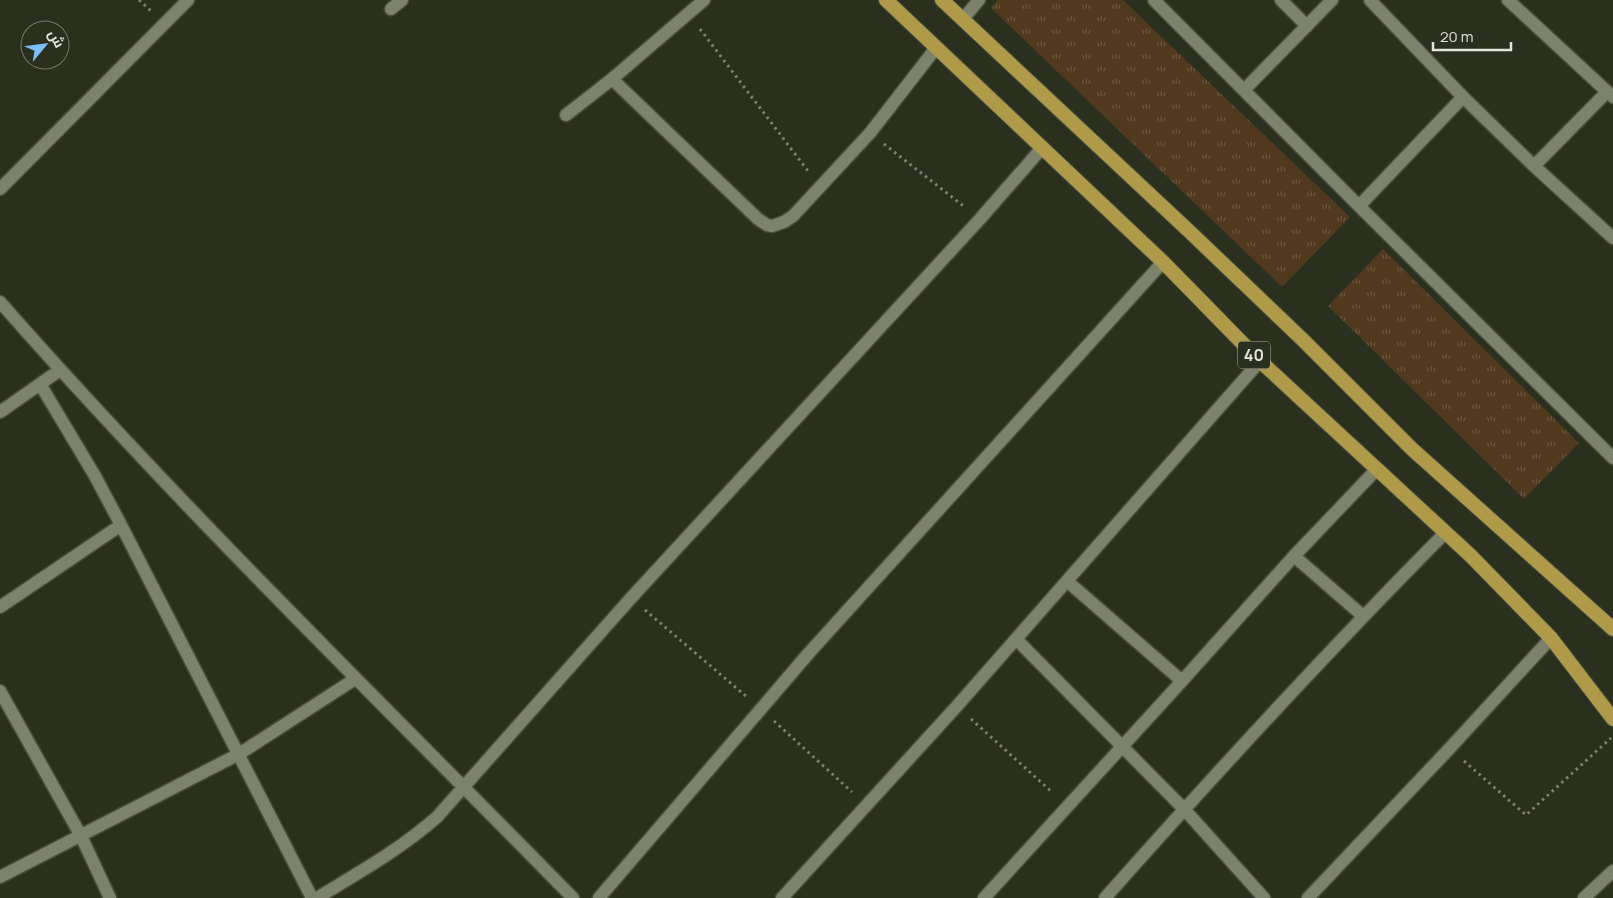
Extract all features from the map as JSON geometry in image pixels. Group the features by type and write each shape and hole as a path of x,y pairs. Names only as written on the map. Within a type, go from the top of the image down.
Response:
{"highway":[{"name":"40","path":"886,0 1163,262 1260,361 1471,556 1551,638 1613,719"},
{"name":"40","path":"942,0 1197,238 1412,449 1613,629"}],"street":[{"path":"0,189 188,0"},
{"path":"392,9 402,0"},
{"path":"566,115 612,79 704,0"},
{"path":"963,19 979,0"},
{"path":"1154,0 1613,458"},
{"path":"1281,0 1307,26"},
{"path":"1244,90 1332,0"},
{"path":"1370,0 1463,97 1534,166 1613,238"},
{"path":"1508,0 1610,94 1534,166"},
{"path":"612,79 758,219 766,226 772,226 784,222 793,216 821,188 870,133 936,48"},
{"path":"1359,206 1463,97"},
{"path":"317,898 422,831 437,817 632,598 980,219 1042,148"},
{"path":"599,898 808,654 1163,262"},
{"path":"0,302 60,370 355,679 464,786 573,898"},
{"path":"782,898 958,706 1260,361"},
{"path":"0,412 60,370"},
{"path":"40,384 95,476 121,525 312,898"},
{"path":"984,898 1294,556 1377,469"},
{"path":"0,607 121,525"},
{"path":"1105,898 1184,809 1363,616 1445,533"},
{"path":"1294,556 1363,616"},
{"path":"1067,581 1182,681"},
{"path":"1308,898 1551,638"},
{"path":"1016,640 1184,809 1264,898"},
{"path":"0,877 239,754 355,679"},
{"path":"0,691 81,836 110,898"},
{"path":"1584,898 1613,871"}],"path":[{"path":"688,14 821,188"},
{"path":"870,133 980,219"},
{"path":"958,706 1068,806"},
{"path":"1450,748 1526,815 1613,736"}],"green space":[{"path":"998,0 1123,0 1350,217 1282,287 991,8"},
{"path":"1383,249 1579,443 1524,499 1328,306"}]}
